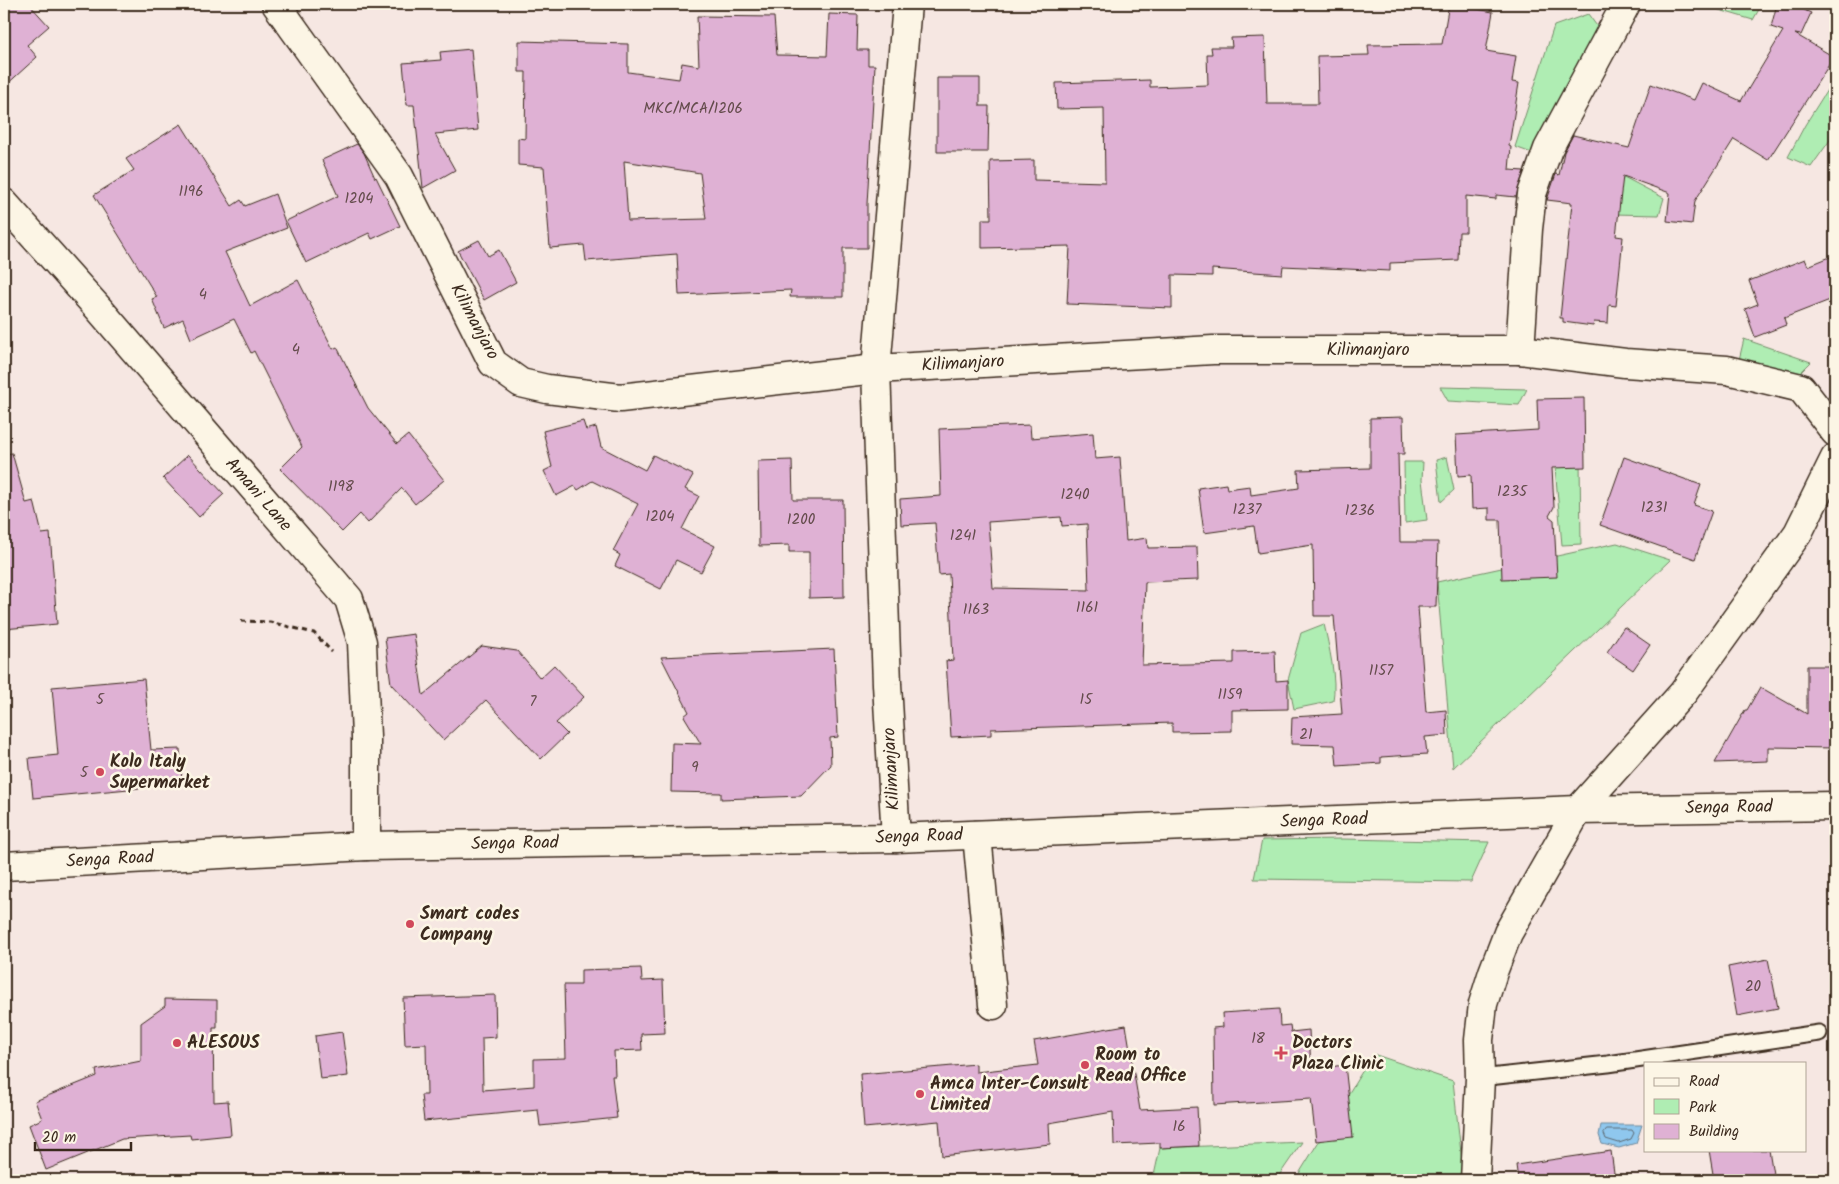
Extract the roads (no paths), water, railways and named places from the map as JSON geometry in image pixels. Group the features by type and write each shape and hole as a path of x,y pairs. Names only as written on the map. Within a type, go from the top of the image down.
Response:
{"street":[{"name":"Kilimanjaro","path":"285,4 399,176 493,363 521,383 547,389 620,398 876,369 1213,350 1520,350 1625,363 1726,370 1801,388 1835,432"},
{"name":"Kilimanjaro","path":"896,838 887,684 876,369 906,4"},
{"path":"1520,350 1532,194 1548,149 1626,4"},
{"name":"Amani Lane","path":"4,203 99,309 349,600 362,642 366,737 366,846"},
{"path":"1475,1180 1480,1078 1479,1040 1483,1004 1508,933 1578,810 1689,686 1798,533 1835,458"},
{"name":"Senga Road","path":"4,866 366,846 896,838 1578,810 1835,806"},
{"path":"977,835 993,1005"}],"lane":[{"path":"1480,1078 1608,1064 1819,1033"}],"water":[{"path":"1601,1125 1642,1125 1636,1143 1619,1148 1602,1144 1599,1135"}],"place":[{"name":"Kolo Italy Supermarket","path":"100,772"},
{"name":"Smart codes Company","path":"410,924"},
{"name":"ALESOUS","path":"177,1043"},
{"name":"Doctors Plaza Clinic","path":"1281,1053"},
{"name":"Room to Read Office","path":"1085,1065"},
{"name":"Amca Inter-Consult Limited","path":"920,1094"}]}
